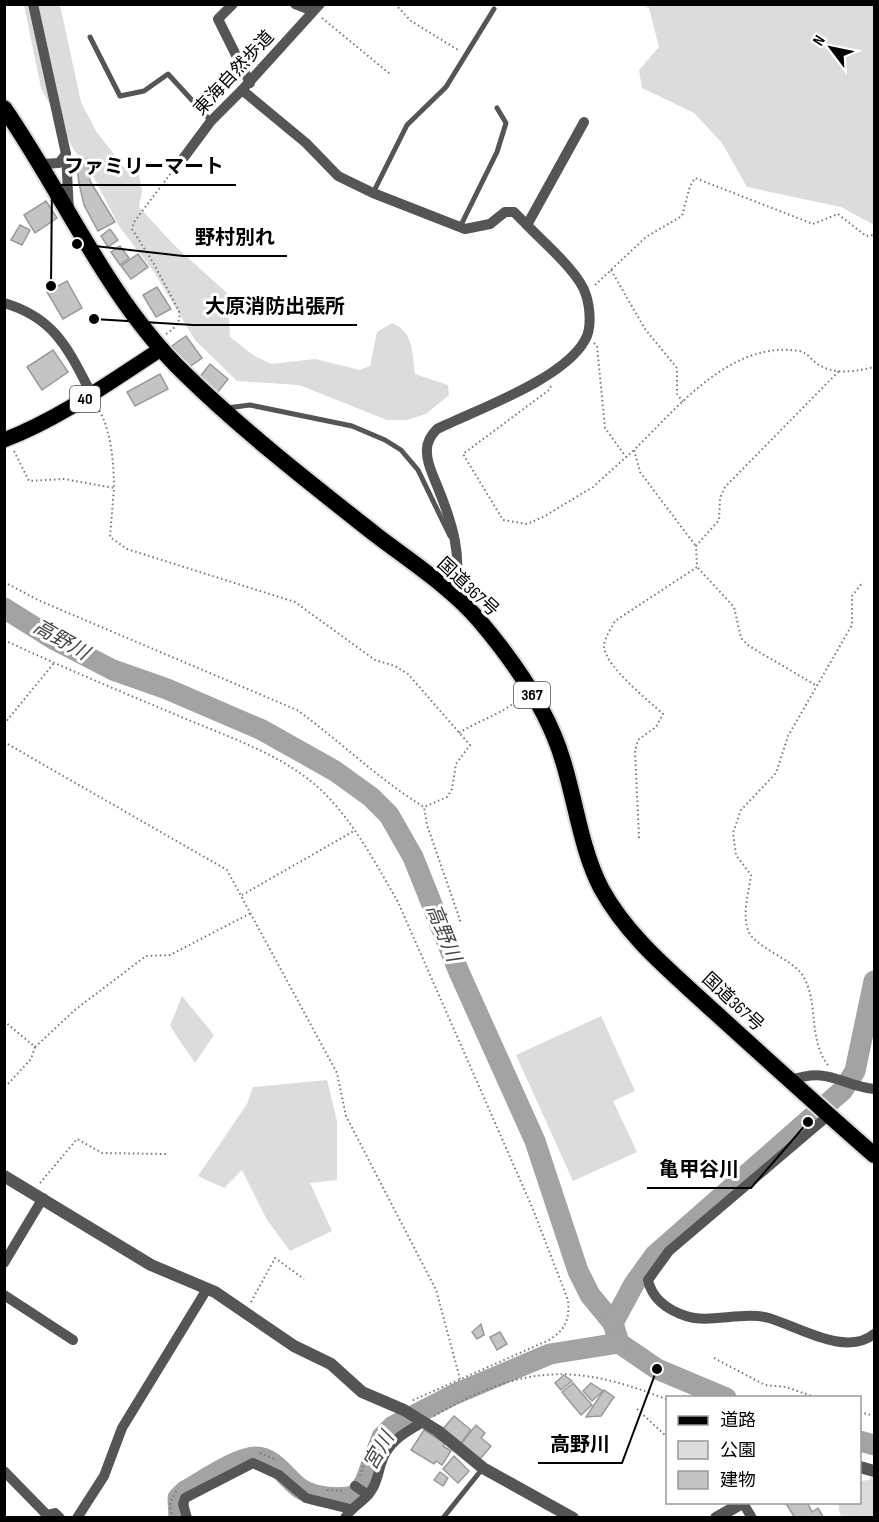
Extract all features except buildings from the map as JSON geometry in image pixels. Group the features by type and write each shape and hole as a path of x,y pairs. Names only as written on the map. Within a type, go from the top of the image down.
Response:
{"highway":[{"name":"国道367号","path":"4,108 42,164 101,265 160,348 222,408 332,501 453,595 476,616 507,656 546,717 563,759 590,859 600,886 619,918 643,945 789,1081 874,1155"}],"main road":[{"name":"40","path":"6,440 33,429 92,395 160,348"}],"street":[{"path":"33,4 66,154 70,214"},
{"path":"233,4 218,19 246,86 338,176 373,193 460,227 490,224 505,212 514,212 573,274 586,293 589,316 587,338 576,353 538,381 437,429 430,437 426,451 429,464 451,521 456,547 459,577 453,595"},
{"path":"296,4 317,8"},
{"name":"東海自然歩道","path":"182,160 211,121 317,8"},
{"path":"527,225 584,122"},
{"path":"42,164 48,166 58,163 66,154"},
{"path":"4,303 30,313 63,341 92,395"},
{"path":"789,1081 802,1076 828,1074 846,1082 874,1089"},
{"path":"829,1115 669,1251 648,1280 651,1293 669,1309 689,1317 753,1315 836,1341 853,1343 874,1335"},
{"path":"4,1176 151,1265 207,1288 251,1314 294,1346 331,1364 362,1392 421,1420 483,1468 573,1518"},
{"path":"4,1263 38,1195"},
{"path":"77,1518 104,1476 122,1428 207,1288"},
{"path":"4,1295 73,1340"},
{"path":"187,1518 183,1504 185,1498 253,1463 279,1475 306,1498 348,1513 361,1490 377,1479 384,1454 393,1441 421,1420"},
{"path":"4,1471 46,1516 55,1513 60,1518"},
{"path":"716,1518 741,1504"},
{"path":"744,1504 752,1518"}],"lane":[{"path":"373,193 407,125 446,87 494,9"},
{"path":"90,37 120,96 144,92 168,75 211,121"},
{"path":"460,227 496,152 506,123 497,108"},
{"path":"222,408 250,405 352,426 385,440 401,450 418,470 456,547"},
{"path":"443,1518 483,1468"}],"path":[{"path":"395,4 411,21 465,55"},
{"path":"317,8 390,74"},
{"path":"160,348 164,336 176,327 180,318 179,312 154,264 132,229 140,213 182,160"},
{"path":"586,293 646,237 682,216 690,186 695,178 813,224 838,214 866,236 874,235"},
{"path":"611,270 645,329 677,368 677,394 683,402"},
{"path":"587,338 597,346 605,428 626,457"},
{"path":"558,368 549,390 463,454 503,520 527,525 593,487 695,389 721,373 729,363 777,348 803,351 821,367 851,372 874,367"},
{"path":"696,546 719,520 720,498 725,487 840,370"},
{"path":"100,411 109,443 114,488 110,537 127,549 295,602 367,655 408,674 470,745 456,764 452,789 447,797 424,807"},
{"path":"6,440 29,481 64,479 114,488"},
{"path":"634,450 640,472 696,546 697,567 734,607 741,638 749,646 817,686"},
{"path":"639,838 635,751 638,740 656,728 663,714 607,659 604,644 615,621 697,567"},
{"path":"4,582 40,601 297,711 330,734 392,788 424,807 427,825 461,923"},
{"path":"846,1082 826,1062 817,1044 809,997 802,974 784,957 761,945 748,932 746,914 751,875 736,855 733,833 741,810 776,773 788,736 852,625 852,596 863,582"},
{"path":"4,640 259,750 300,774 327,795 354,831 398,902 532,1207 568,1300 569,1314 559,1334 401,1409"},
{"path":"4,724 54,663"},
{"path":"459,733 481,720 508,710 529,690"},
{"path":"4,742 227,870 337,1073 346,1116 436,1290 460,1380"},
{"path":"241,896 354,831"},
{"path":"7,1085 31,1059 35,1047 76,1009 146,956 170,955 251,913"},
{"path":"4,1021 35,1047"},
{"path":"38,1195 77,1139 102,1153 167,1154"},
{"path":"251,1314 251,1300 272,1268 274,1258 304,1280"},
{"path":"714,1358 765,1385 786,1387 811,1396"},
{"path":"421,1420 484,1391 512,1381 551,1372 596,1377 666,1399"},
{"path":"638,1409 666,1436"}],"green space":[{"path":"24,5 60,5 81,102 96,131 127,171 139,175 142,191 139,207 174,245 228,294 230,337 253,355 271,364 315,359 360,370 370,366 377,332 392,323 404,332 411,344 415,374 448,385 449,395 426,414 407,420 387,420 299,385 237,381 195,340 154,272 119,226 94,178 74,150 41,88"},
{"path":"640,5 874,5 874,225 841,207 747,187 722,143 694,113 642,88 639,70 659,47 649,8"},
{"path":"182,996 214,1035 195,1063 170,1026"},
{"path":"601,1016 635,1091 613,1101 637,1152 573,1181 516,1055"},
{"path":"327,1080 337,1121 337,1180 310,1183 332,1231 290,1251 267,1220 242,1170 224,1188 198,1176 247,1104 253,1087"},
{"path":"872,1476 874,1477 874,1517 840,1515 838,1504 861,1504 861,1481 869,1480"}],"waterway":[{"name":"高野川","path":"4,608 55,640 113,670 167,689 262,730 335,771 371,797 389,815 413,857 459,972 535,1141 578,1271 590,1295 613,1323 619,1343 657,1369 721,1396"},
{"path":"613,1323 634,1284 655,1255 843,1090 855,1071 874,981"},
{"name":"宮川","path":"179,1518 178,1498 185,1491 230,1465 248,1458 256,1457 269,1461 307,1492 328,1497 356,1495 365,1482 382,1437 393,1426 455,1394 550,1354 619,1343"},
{"name":"高野川","path":"861,1441 874,1445"}],"place":[{"name":"野村別れ","path":"77,244"},
{"name":"ファミリーマート","path":"51,286"},
{"name":"大原消防出張所","path":"94,319"},
{"name":"亀甲谷川","path":"808,1122"},
{"name":"高野川","path":"657,1369"}]}
